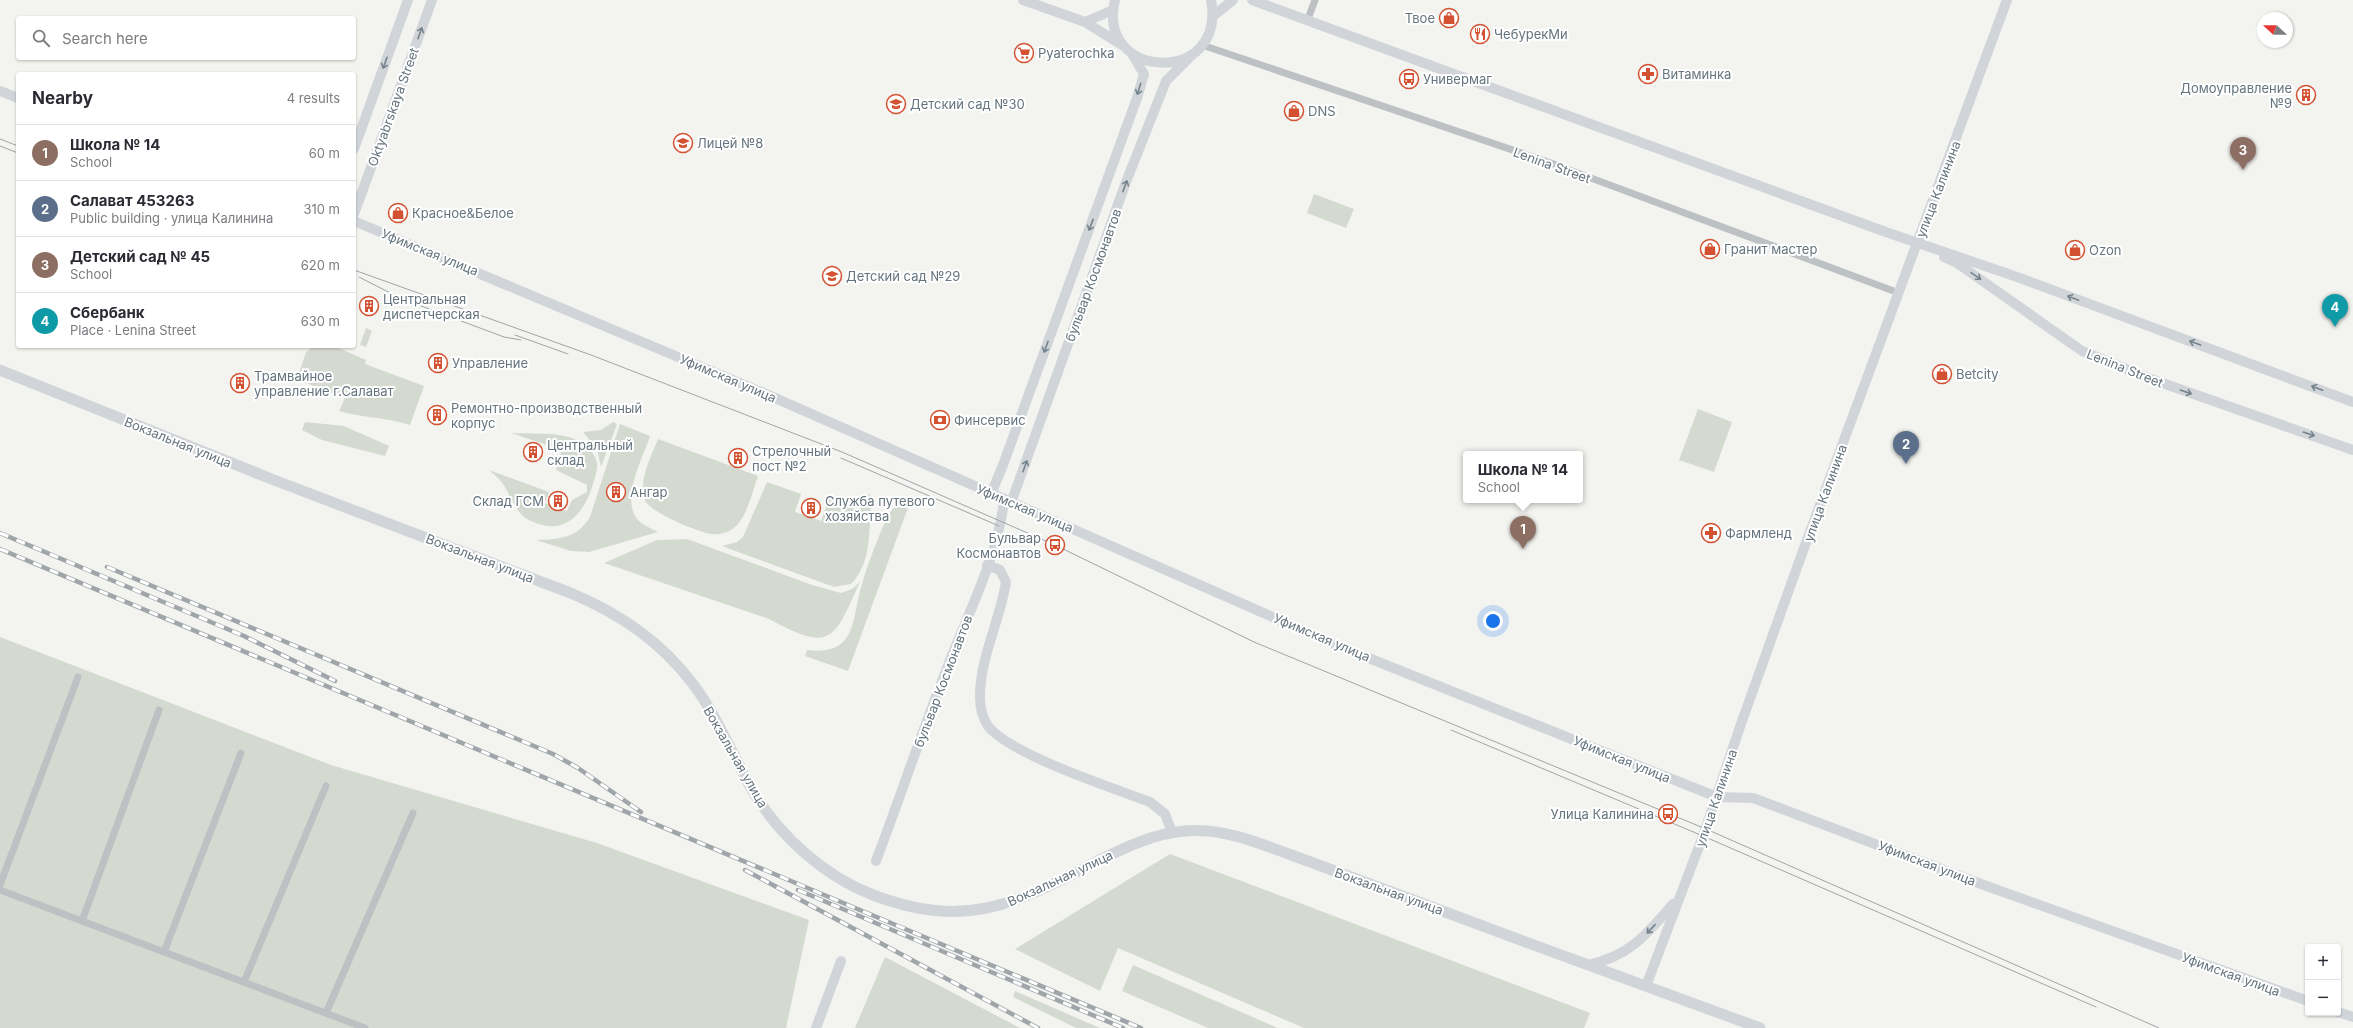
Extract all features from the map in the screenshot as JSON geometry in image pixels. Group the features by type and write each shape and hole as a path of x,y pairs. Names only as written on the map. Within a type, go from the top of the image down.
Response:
{"main road":[{"name":"Вокзальная улица","path":"0,370 274,480 573,594 620,616 659,645 694,686 709,708 756,796 777,824 820,865 846,882 871,894 931,911 961,912 978,910 1016,900 1124,848 1172,832 1205,830 1244,839 1760,1028"}],"street":[{"name":"Oktyabrskaya Street","path":"356,143 408,0"},
{"name":"Oktyabrskaya Street","path":"356,208 431,0"},
{"path":"1023,0 1085,22 1124,46 1132,54 1146,61 1161,64 1176,63 1190,57 1202,45 1210,31 1213,16 1211,0"},
{"path":"1213,16 1233,0"},
{"name":"Lenina Street","path":"1252,0 1308,19 1918,243 2006,273 2353,402"},
{"path":"1308,19 1314,0"},
{"name":"улица Калинина","path":"1646,986 1717,797 1745,713 2007,0"},
{"path":"1085,22 1114,5"},
{"path":"1114,5 1113,23 1124,46"},
{"name":"Lenina Street","path":"1202,45 1548,162 1899,293"},
{"name":"бульвар Космонавтов","path":"991,494 1003,465 1137,98 1144,74 1132,54"},
{"name":"бульвар Космонавтов","path":"876,862 946,671 987,565 1007,501 1126,182 1166,80 1190,57"},
{"path":"0,91 16,97"},
{"name":"Уфимская улица","path":"356,222 759,391 1007,501 1160,566 1336,645 1717,797 1753,798 1981,884 2305,1000"},
{"name":"Lenina Street","path":"1918,243 1957,263 2082,351 2142,376 2353,450"},
{"path":"987,565 1000,570 1006,582 980,684 981,711 989,727 1012,744 1035,756 1150,802 1165,814 1172,832"},
{"path":"0,885 78,677"},
{"path":"82,921 159,710"},
{"path":"164,952 241,753"},
{"path":"244,982 326,786"},
{"path":"326,1013 413,812"},
{"path":"0,890 365,1028"},
{"path":"1588,965 1620,955 1645,935 1678,900"},
{"path":"816,1028 841,961"},
{"path":"2341,1013 2353,1018"}],"shaded area":[{"path":"1314,194 1354,209 1346,228 1307,213"},
{"path":"366,328 372,331 366,347 360,345"},
{"path":"311,348 339,348 366,360 365,364 424,386 410,425 392,420 339,411 345,398 301,381 298,376 306,352"},
{"path":"1698,409 1732,422 1714,472 1679,460"},
{"path":"305,422 344,426 389,446 385,456 322,440 302,430"},
{"path":"613,422 617,424 601,467 597,449 583,432 601,430"},
{"path":"620,424 650,436 635,478 631,500 637,519 644,525 658,532 589,552 571,551 536,540 567,536 579,530 585,524 590,517"},
{"path":"511,433 565,436 580,442 594,455 597,465 593,484 584,505 571,520 554,526 543,525 525,518 517,508 504,485 489,470 549,492 545,503 567,511 572,500 587,492 587,485 556,470 562,450"},
{"path":"658,439 758,476 745,513 737,525 727,532 711,534 696,530 664,516 648,505 643,492 644,477"},
{"path":"767,482 801,494 795,512 821,521 829,499 845,501 870,494 869,534 866,556 858,576 851,584 834,587 722,546 737,542 743,537"},
{"path":"901,502 909,505 848,671 805,656 807,650 824,650 836,647 844,641 850,633 864,578 876,545 889,515"},
{"path":"687,539 812,585 841,593 852,589 860,582 836,629 828,635 818,638 806,636 790,630 769,619 604,563 657,540"},
{"path":"0,637 331,765 597,843 809,920 786,1028 0,1028"},
{"path":"1170,854 1590,1013 1584,1028 1304,1028 1118,948 1100,991 1015,949"},
{"path":"885,957 1020,1028 855,1028"},
{"path":"1133,965 1278,1028 1208,1028 1122,991"},
{"path":"1015,991 1100,1028 1076,1028 1013,997"}],"tram line":[{"path":"0,139 16,145"},
{"path":"0,146 16,152"},
{"path":"356,271 591,355 842,452 1055,545 1254,642 1706,829 2159,1028"},
{"path":"359,277 400,298 504,337 521,340"},
{"path":"515,335 568,354"},
{"path":"841,458 999,526"},
{"path":"1451,730 1703,836 2096,1007"}],"railway":[{"path":"0,533 244,636 335,681"},
{"path":"0,549 1141,1028"},
{"path":"107,567 553,754 578,768 641,812"},
{"path":"745,870 1038,1028"},
{"path":"798,890 1123,1028"}],"place":[{"name":"Твое","path":"1449,18"},
{"name":"ЧебурекМи","path":"1480,34"},
{"name":"Pyaterochka","path":"1024,53"},
{"name":"Витаминка","path":"1648,74"},
{"name":"Универмаг","path":"1409,79"},
{"name":"Домоуправление №9","path":"2306,95"},
{"name":"Детский сад №30","path":"896,104"},
{"name":"DNS","path":"1294,111"},
{"name":"Лицей №8","path":"683,143"},
{"name":"Детский сад № 45","path":"2243,170"},
{"name":"Красное&Белое","path":"398,213"},
{"name":"Гранит мастер","path":"1710,249"},
{"name":"Ozon","path":"2075,250"},
{"name":"Детский сад №29","path":"832,276"},
{"name":"Центральная диспетчерская","path":"369,306"},
{"name":"Сбербанк","path":"2335,327"},
{"name":"Управление","path":"438,363"},
{"name":"Betcity","path":"1942,374"},
{"name":"Трамвайное управление г.Салават","path":"240,383"},
{"name":"Ремонтно-производственный корпус","path":"437,415"},
{"name":"Финсервис","path":"940,420"},
{"name":"Центральный склад","path":"533,452"},
{"name":"Стрелочный пост №2","path":"738,458"},
{"name":"Салават 453263","path":"1906,464"},
{"name":"Ангар","path":"616,492"},
{"name":"Склад ГСМ","path":"558,501"},
{"name":"Служба путевого хозяйства","path":"811,508"},
{"name":"Фармленд","path":"1711,533"},
{"name":"Бульвар Космонавтов","path":"1055,545"},
{"name":"Школа № 14","path":"1523,549"},
{"name":"Улица Калинина","path":"1668,814"}]}
